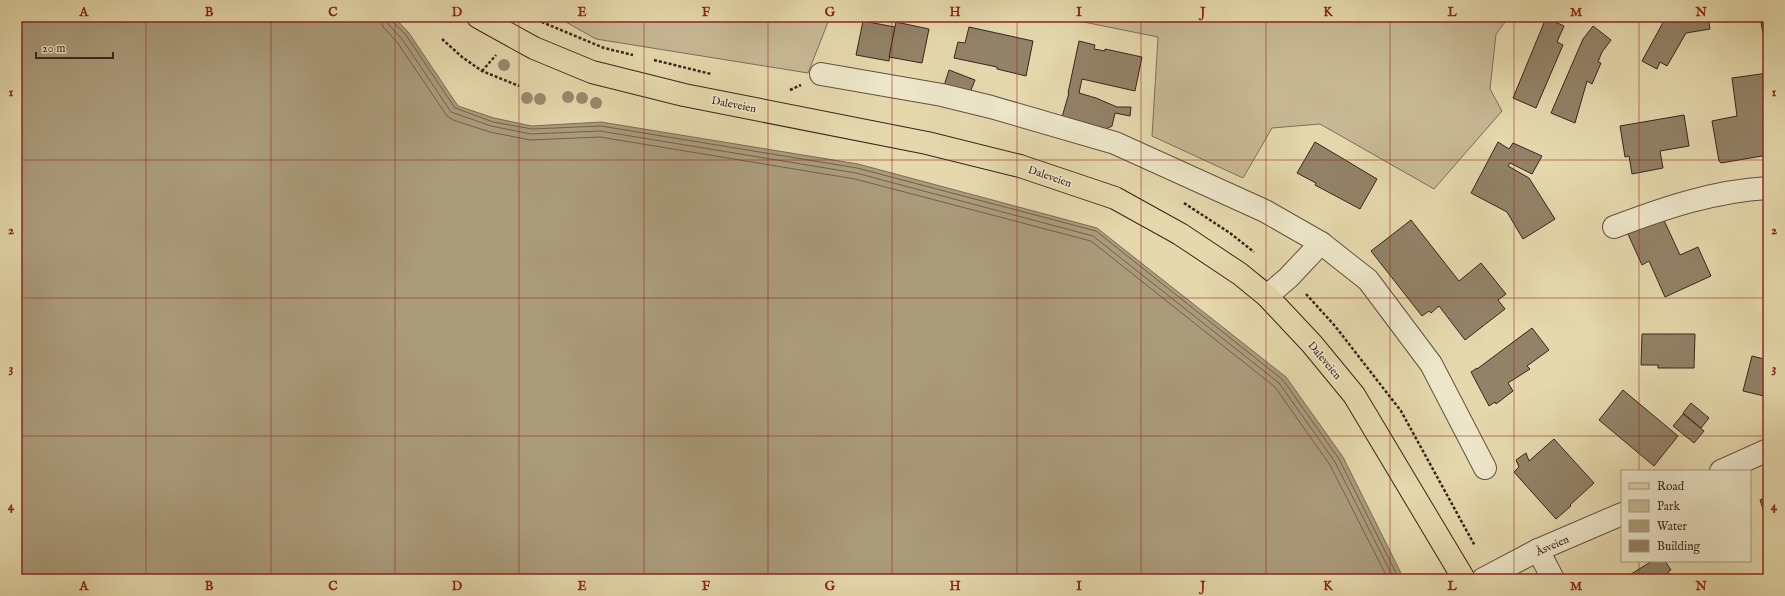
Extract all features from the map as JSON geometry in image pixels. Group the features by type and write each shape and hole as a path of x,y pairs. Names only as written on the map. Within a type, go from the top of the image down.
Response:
{"main road":[{"name":"Daleveien","path":"478,17 534,48 592,72 684,95 927,143 1020,166 1115,198 1180,234 1240,274 1267,296 1312,344 1354,394 1464,579"}],"street":[{"path":"821,74 949,97 991,107 1115,143 1265,211 1321,243 1368,280 1431,364 1486,468"},
{"path":"1614,227 1651,213 1697,199 1752,189 1768,188"},
{"path":"1267,296 1288,278 1321,243"},
{"path":"1723,470 1768,450"},
{"name":"Åsveien","path":"1482,579 1538,550 1621,514"},
{"path":"1538,550 1553,579"}],"path":[{"path":"531,17 604,48 634,55"},
{"path":"442,39 482,71 518,86"},
{"path":"648,59 716,75"},
{"path":"783,88 798,91"},
{"path":"1178,199 1230,233 1259,256"},
{"path":"1288,278 1335,326 1401,412 1476,546"}],"green space":[{"path":"557,17 830,17 808,73 596,39"},
{"path":"1059,17 1509,17 1496,34 1490,89 1502,111 1434,189 1320,124 1272,128 1243,178 1152,136 1158,37"}],"water":[{"path":"17,17 394,17 409,33 458,106 494,118 532,126 601,122 858,164 1097,228 1286,377 1343,457 1403,577 1402,579 17,579"}],"building":[{"path":"1666,17 1708,17 1710,29 1686,33 1667,66 1660,62 1657,69 1642,61"},
{"path":"1760,17 1768,17 1768,49 1766,49"},
{"path":"1546,18 1564,26 1557,42 1563,45 1536,108 1513,98"},
{"path":"863,21 895,27 889,61 856,55"},
{"path":"896,22 929,29 922,63 889,57"},
{"path":"1593,26 1611,40 1602,52 1598,62 1601,63 1592,84 1587,81 1575,123 1551,113 1583,39"},
{"path":"969,27 1033,41 1026,76 997,69 997,67 954,58 958,42 965,43"},
{"path":"1079,41 1095,45 1094,49 1105,51 1105,49 1142,57 1135,91 1082,79 1079,93 1117,107 1131,107 1130,116 1115,113 1112,126 1106,129 1062,117 1069,93"},
{"path":"949,70 975,80 969,95 944,86"},
{"path":"1768,73 1768,155 1721,163 1719,161 1712,121 1737,116 1732,78"},
{"path":"1684,115 1689,146 1660,151 1663,168 1632,174 1629,156 1625,157 1620,126"},
{"path":"1315,142 1377,179 1360,209 1315,185 1316,183 1297,173"},
{"path":"1498,142 1509,149 1513,143 1542,156 1532,174 1510,163 1508,166 1529,178 1555,219 1523,239 1507,212 1471,193"},
{"path":"1662,216 1680,255 1698,247 1711,276 1665,297 1649,261 1642,265 1627,232"},
{"path":"1411,220 1459,281 1481,263 1506,294 1498,300 1505,309 1465,340 1439,306 1431,313 1429,311 1422,316 1371,251"},
{"path":"1532,328 1549,350 1527,366 1530,369 1508,383 1513,391 1496,404 1495,402 1489,406 1471,372"},
{"path":"1642,334 1695,334 1694,368 1658,368 1658,365 1641,365"},
{"path":"1752,356 1768,360 1768,397 1743,391"},
{"path":"1623,390 1678,436 1654,466 1599,420"},
{"path":"1691,403 1709,418 1701,428 1683,413"},
{"path":"1683,414 1704,431 1694,443 1673,426"},
{"path":"1554,439 1594,483 1556,519 1514,472 1519,467 1516,460 1526,453 1529,461"},
{"path":"1768,497 1768,522 1760,500"},
{"path":"1650,562 1666,562 1671,570 1668,572 1672,579 1630,579 1628,576"}]}
